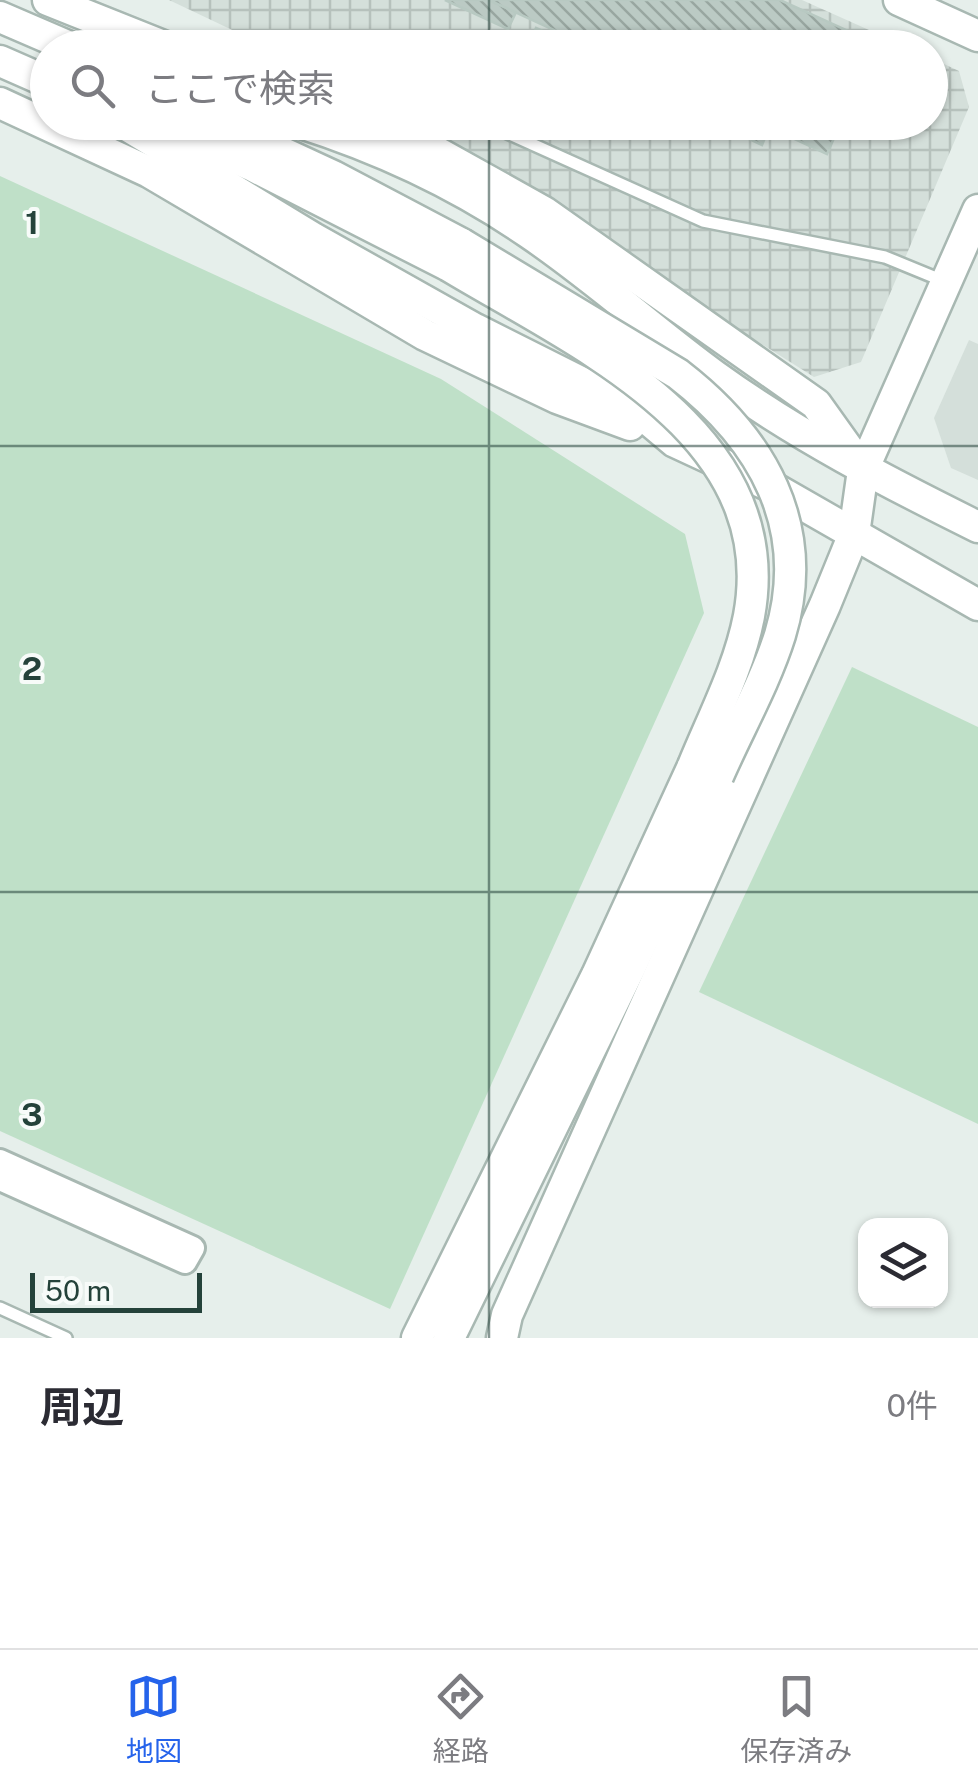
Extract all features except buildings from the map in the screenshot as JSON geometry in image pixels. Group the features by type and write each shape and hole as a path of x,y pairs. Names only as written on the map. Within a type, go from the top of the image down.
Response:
{"street":[{"path":"48,0 123,30"},
{"path":"899,0 978,36"},
{"path":"0,61 30,74"},
{"path":"0,103 30,117"},
{"path":"80,140 149,172 441,343 557,398 675,442 772,487 978,605"},
{"path":"151,140 443,311 638,411 675,442"},
{"path":"197,140 455,255"},
{"path":"255,140 334,176 641,385 699,438 722,469 741,507 751,543 749,616 706,771 604,1022 449,1338"},
{"path":"354,140 469,195 584,272 717,377 863,470 978,527"},
{"path":"410,140 544,212 816,404 863,470"},
{"path":"499,1330 854,534 863,470 978,210"},
{"path":"417,1338 597,975 706,771"},
{"path":"0,1161 189,1255 0,1179"}],"lane":[{"path":"523,140 703,221 885,257 946,282"},
{"path":"0,1308 66,1338"}],"shaded area":[{"path":"169,0 802,0 869,30 232,30"},
{"path":"948,66 959,71 969,107 861,362 814,377 438,140 948,140"},
{"path":"969,340 978,344 978,480 951,468 934,418"}],"green space":[{"path":"0,176 441,379 685,534 704,613 390,1309 0,1131"},
{"path":"852,667 978,727 978,1124 699,992"}]}
